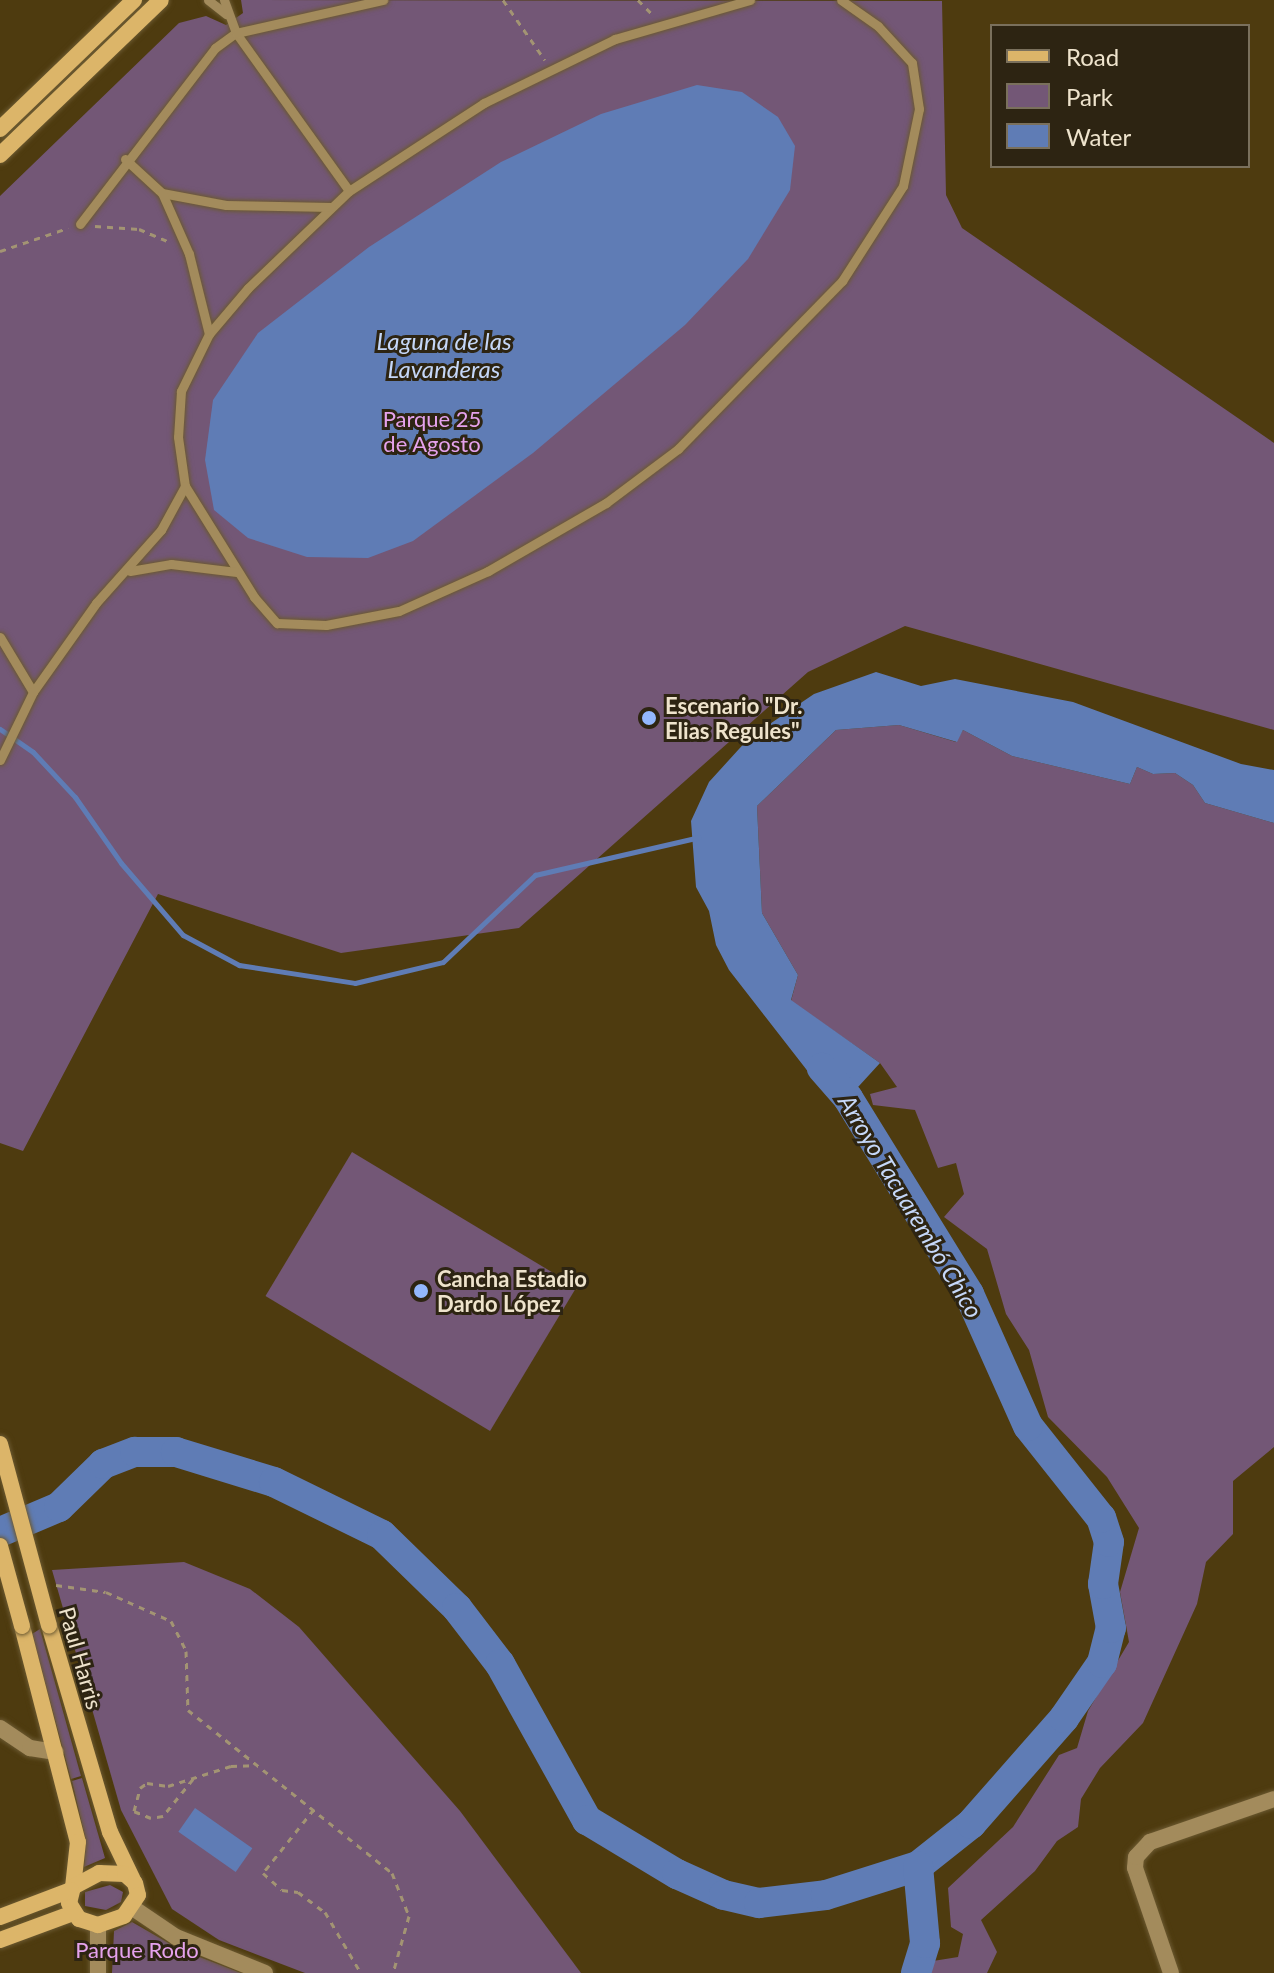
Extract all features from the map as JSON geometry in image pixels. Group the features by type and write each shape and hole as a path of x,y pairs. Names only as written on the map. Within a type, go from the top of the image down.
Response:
{"main road":[{"path":"0,129 134,0"},
{"path":"0,155 161,0"},
{"name":"Paul Harris","path":"0,1444 110,1832 133,1880"},
{"path":"0,1546 78,1842 72,1888 73,1913"},
{"path":"0,1917 72,1888 99,1873 116,1872 133,1880 138,1895 133,1908 98,1925 73,1913 0,1940"}],"street":[{"path":"0,1728 30,1748 56,1752"},
{"path":"1171,1973 1135,1868 1136,1857 1150,1842 1274,1799"},
{"path":"133,1908 176,1937 265,1973"},
{"path":"98,1925 98,1973"}],"lane":[{"path":"208,0 226,14"},
{"path":"224,0 226,14 236,33 349,191"},
{"path":"80,224 125,159 215,48 236,33 383,0"},
{"path":"750,0 615,39 484,103 349,191 248,288 209,334 181,391 178,437 185,486 237,572 277,623 326,625 399,611 488,571 593,511 678,449 842,281 903,186 919,109 912,63 878,26 841,0"},
{"path":"125,159 162,193 189,254 209,334"},
{"path":"162,193 226,205 331,207"},
{"path":"1,757 33,692 96,603 129,571 161,530 185,486"},
{"path":"129,571 171,564 237,572"},
{"path":"0,637 33,692"}],"path":[{"path":"503,0 552,69"},
{"path":"638,0 663,25"},
{"path":"0,251 80,224 139,229 189,254"},
{"path":"42,1587 66,1583 106,1592 171,1621 186,1651 188,1710 392,1873 409,1916 393,1973"},
{"path":"193,1779 163,1816 151,1818 134,1811 140,1788 147,1783 168,1786 231,1766 254,1765"},
{"path":"314,1809 263,1873 282,1890 298,1892 325,1912 361,1973"}],"green space":[{"name":"Parque 25 de Agosto","path":"241,0 942,1 946,195 962,228 1274,443 1274,730 905,626 808,672 519,928 341,953 158,894 23,1151 0,1143 0,196 179,23 206,16 226,25 243,13"},
{"path":"899,725 956,742 963,730 1012,756 1130,784 1137,767 1153,774 1175,773 1193,785 1205,803 1274,823 1274,1447 1233,1481 1233,1534 1206,1562 1197,1604 1143,1723 1100,1768 1081,1799 1078,1827 1057,1841 1035,1871 981,1920 997,1952 987,1973 930,1973 933,1961 958,1957 963,1934 951,1927 948,1888 1013,1827 1059,1755 1077,1748 1088,1711 1129,1642 1120,1592 1139,1528 1107,1477 1048,1417 1029,1350 1006,1314 987,1249 944,1217 964,1194 956,1163 938,1168 915,1110 873,1105 870,1094 897,1087 880,1063 791,1001 798,975 762,913 757,806 836,730"},
{"name":"Cancha Estadio Dardo López","path":"352,1152 577,1287 490,1431 265,1296"},
{"path":"184,1562 250,1589 299,1627 460,1811 581,1973 305,1973 219,1940 172,1909 121,1810 52,1570"},
{"path":"40,1629 81,1776 71,1779 32,1634"},
{"path":"82,1778 105,1858 84,1867 86,1841 72,1781"},
{"path":"110,1885 123,1892 121,1902 106,1910 85,1906 85,1892"},
{"name":"Parque Rodo","path":"132,1922 179,1949 241,1973 112,1973 114,1931"}],"water":[{"name":"Laguna de las Lavanderas","path":"697,85 742,92 778,117 795,146 790,190 748,259 685,325 533,453 413,541 368,558 307,557 248,538 214,510 205,460 213,400 258,333 369,247 501,162 601,114"},
{"path":"876,672 921,686 955,679 1073,702 1241,764 1274,770 1274,823 1205,803 1193,785 1175,773 1153,774 1137,767 1130,784 1012,756 963,730 957,742 899,725 836,730 757,806 762,913 798,975 791,1000 880,1063 848,1098 827,1096 729,970 716,945 709,911 696,887 691,821 709,782 749,738 814,694"},
{"path":"195,1808 252,1848 236,1872 178,1832"}],"waterway":[{"path":"0,729 33,752 75,797 121,863 183,935 239,965 355,983 443,962 535,875 699,837"},
{"name":"Arroyo Tacuarembó Chico","path":"0,1532 59,1507 103,1464 135,1452 176,1452 274,1482 382,1535 457,1608 500,1664 587,1820 677,1874 724,1895 759,1903 826,1895 918,1866 971,1824 1064,1718 1102,1663 1111,1628 1103,1584 1109,1542 1101,1518 1028,1426 969,1294 848,1098 822,1068"},
{"path":"916,1973 925,1943 918,1866"}],"place":[{"name":"Escenario \"Dr. Elias Regules\"","path":"649,718"},
{"name":"Cancha Estadio Dardo López","path":"421,1291"}]}
